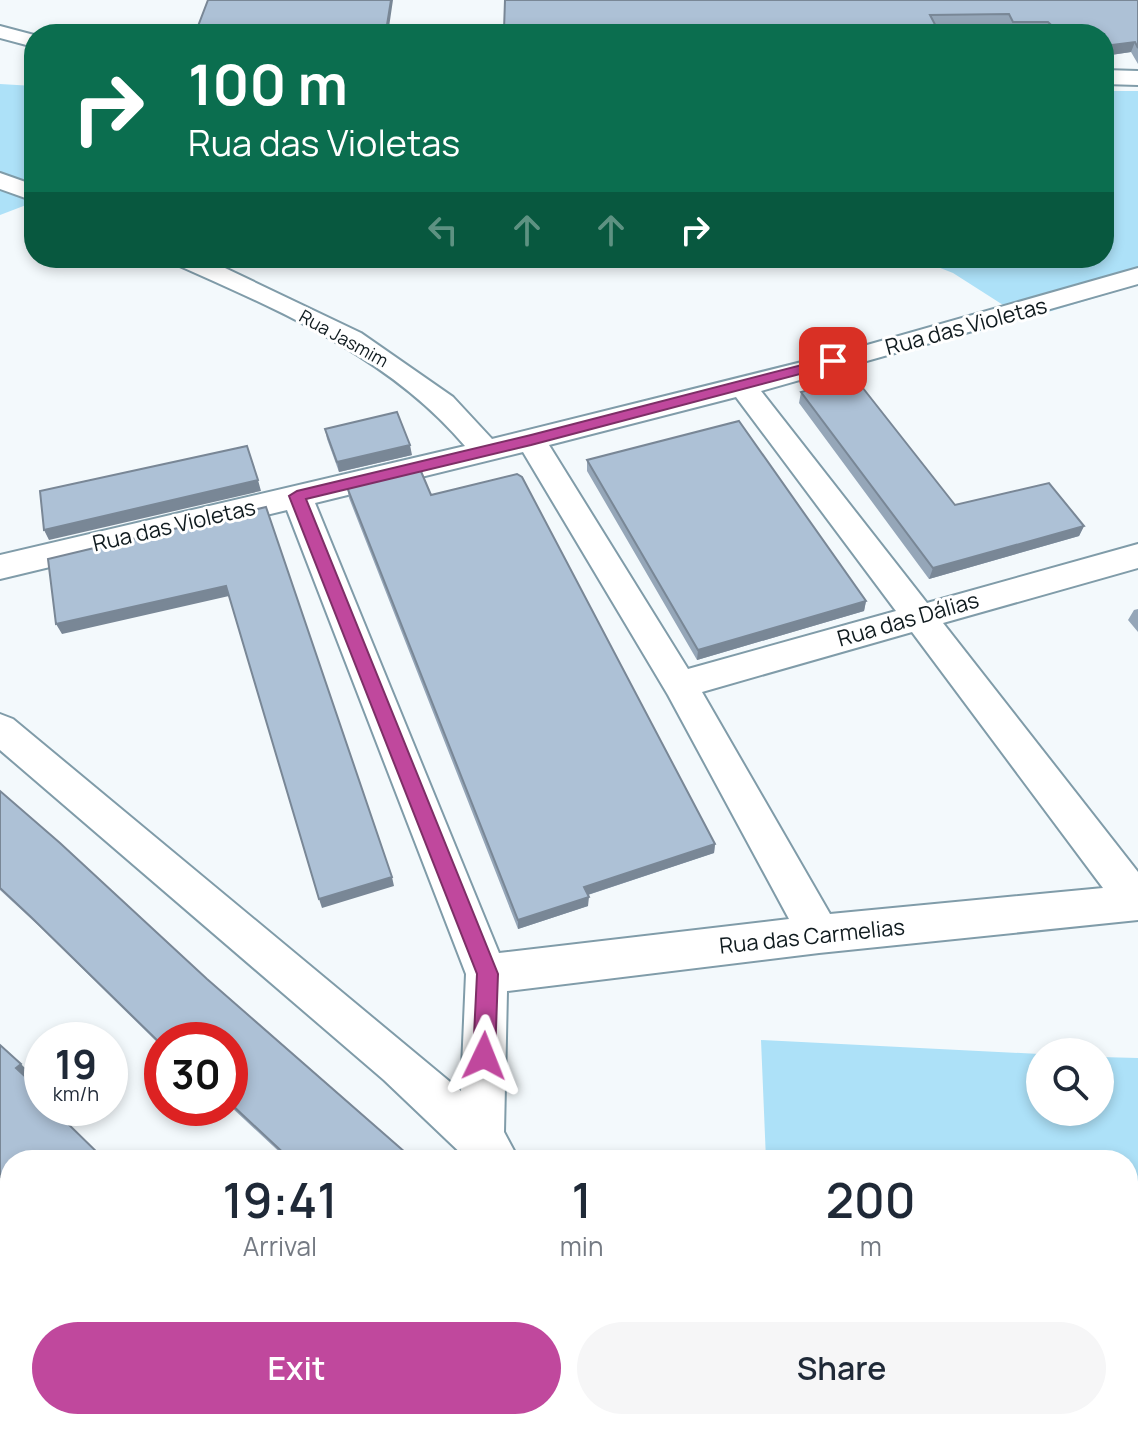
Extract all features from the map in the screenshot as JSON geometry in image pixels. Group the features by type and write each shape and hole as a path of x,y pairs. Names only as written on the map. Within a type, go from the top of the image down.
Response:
{"street":[{"path":"0,32 24,38"},
{"path":"1114,77 1138,78"},
{"path":"0,180 24,190"},
{"name":"Rua Jasmim","path":"203,268 352,340 401,370 445,405 484,449"},
{"name":"Rua das Violetas","path":"0,567 531,440 924,338 1138,276"},
{"path":"741,384 1137,902"},
{"path":"531,440 680,685 819,934"},
{"path":"297,496 487,974 489,1149"},
{"name":"Rua das Dálias","path":"680,685 918,615 1138,556"},
{"path":"0,729 399,1065 489,1149"},
{"name":"Rua das Carmelias","path":"487,974 819,934 1137,902"}],"shaded area":[{"path":"0,84 24,85 24,206 0,215"},
{"path":"1114,91 1138,91 1138,285 1025,319 940,268 1114,268"},
{"path":"761,1040 1026,1053 1026,1126 1114,1126 1114,1057 1138,1058 1138,1150 766,1150"}],"building":[{"path":"208,0 391,0 387,24 199,24"},
{"path":"505,0 1138,0 1138,48 1135,42 1114,45 1114,24 1013,22 1009,14 930,15 935,24 504,24"},
{"path":"855,378 955,505 1049,483 1084,526 933,568 801,392"},
{"path":"397,412 410,445 337,462 325,429"},
{"path":"739,421 866,601 698,650 587,460"},
{"path":"247,446 258,480 44,530 40,491"},
{"path":"420,469 431,495 517,474 522,477 715,844 584,887 589,897 518,920 347,487"},
{"path":"266,507 392,877 319,899 226,586 56,624 48,559"},
{"path":"0,791 207,979 403,1150 280,1150 248,1120 248,1022 144,1022 144,1027 0,888"},
{"path":"0,1045 21,1064 16,1068 24,1075 24,1126 70,1126 95,1150 0,1150"}],"route":[{"path":"484,1056 487,974 297,496 531,440 833,361"}]}
